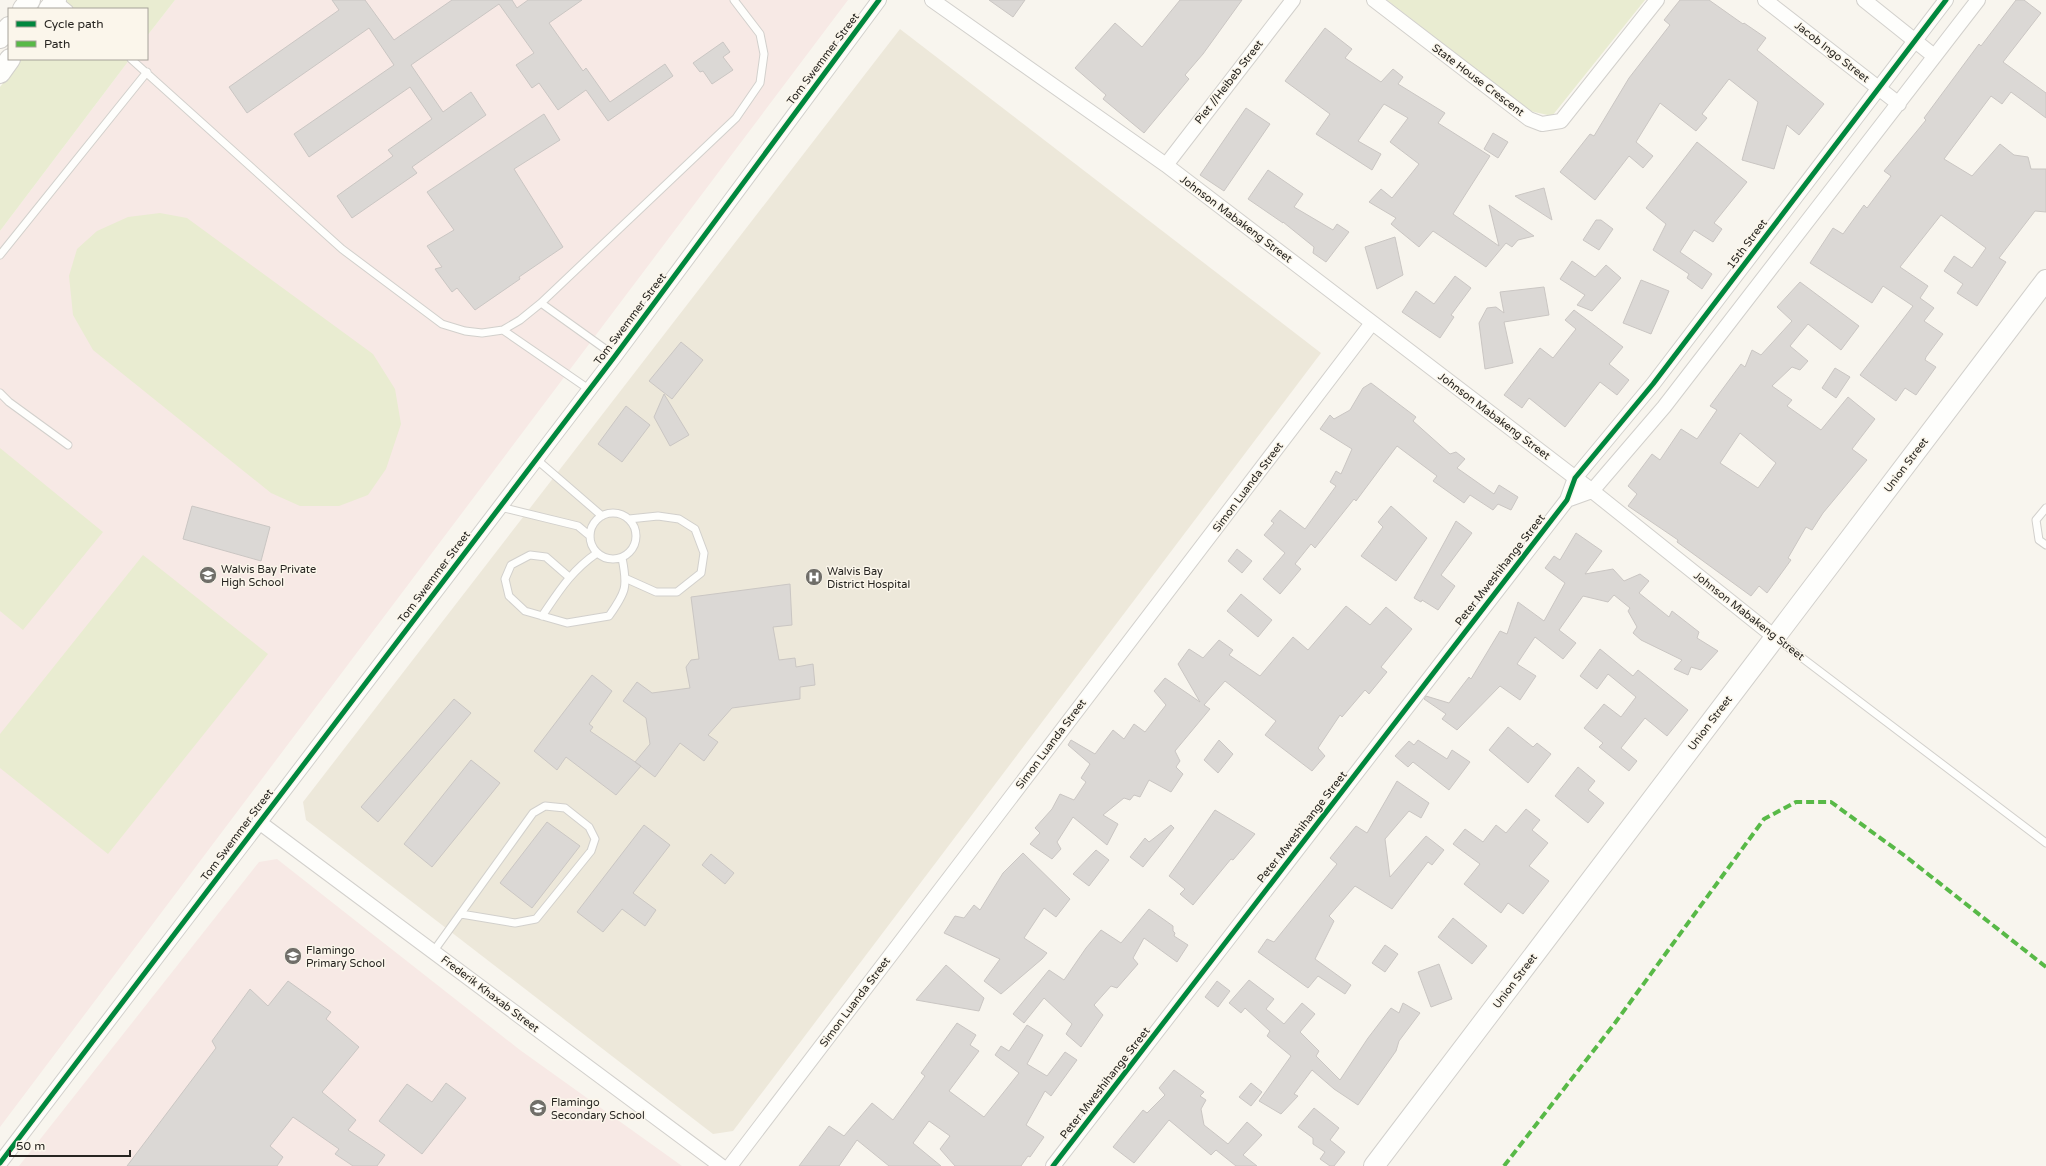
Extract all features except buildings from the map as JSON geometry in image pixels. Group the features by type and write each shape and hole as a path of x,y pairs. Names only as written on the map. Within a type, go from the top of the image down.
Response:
{"main road":[{"path":"24,8 30,0"},
{"path":"50,8 57,0"},
{"path":"0,38 8,28"},
{"path":"0,73 9,60"},
{"name":"Union Street","path":"1374,1166 1776,638 2046,280"}],"street":[{"name":"Tom Swemmer Street","path":"0,1163 590,390 879,0"},
{"name":"Johnson Mabakeng Street","path":"932,0 1166,165 1592,491 1776,638"},
{"name":"Piet //Heibeb Street","path":"1166,165 1293,0"},
{"name":"State House Crescent","path":"1374,0 1529,119 1542,124 1561,121 1657,0"},
{"name":"Jacob Ingo Street","path":"1765,0 1899,104"},
{"path":"1864,0 1934,56"},
{"name":"15th Street","path":"1567,500 1575,478 1653,384 1946,0"},
{"path":"1567,500 1592,491 1664,407 1978,0"},
{"name":"Simon Luanda Street","path":"730,1166 1372,323"},
{"name":"Peter Mweshihange Street","path":"1053,1166 1567,500"},
{"name":"Frederik Khaxab Street","path":"259,822 721,1166"}],"lane":[{"path":"57,0 68,8"},
{"path":"131,60 147,72 342,249 442,324 465,331 482,333 503,330 520,320 541,303 736,118 760,83 764,54 760,34 734,0"},
{"path":"0,255 147,72"},
{"path":"541,303 615,356"},
{"path":"503,330 590,390"},
{"path":"0,393 9,402 68,445"},
{"path":"536,460 602,516"},
{"path":"500,507 578,526 590,536"},
{"path":"2046,508 2036,520 2039,540 2046,545"},
{"path":"627,579 656,592 677,592 701,573 704,553 695,529 679,519 658,516 629,519 612,513 602,516 593,524 590,536 592,545 597,553 604,558 613,559 622,558 631,551 636,540 635,529 629,519"},
{"path":"542,616 569,577 583,563 597,553"},
{"path":"569,577 546,557 530,555 511,565 505,579 509,596 525,611 567,623 609,616 622,598 627,579 622,558"},
{"name":"Johnson Mabakeng Street","path":"1776,638 2046,843"},
{"path":"433,952 533,812 545,806 565,808 589,827 595,839 592,851 536,919 515,923 461,914"}],"shaded area":[{"name":"Walvis Bay Private High School","path":"175,0 848,0 0,1127 0,231 129,60 148,60 148,35"},
{"name":"Walvis Bay District Hospital","path":"900,29 1321,353 733,1131 713,1134 306,820 303,802"},
{"name":"Flamingo Primary School","path":"277,859 520,1050 682,1166 19,1166 259,862"}],"green space":[{"path":"67,0 175,0 148,35 148,8 61,8"},
{"path":"1387,0 1645,0 1552,116 1530,111"},
{"path":"21,60 129,60 0,231 0,87"},
{"path":"160,213 187,218 373,354 395,389 401,424 386,469 368,495 339,506 300,506 271,493 93,350 73,315 69,276 77,249 97,231 128,217"},
{"path":"0,448 103,532 23,630 0,611"},
{"path":"143,555 268,654 108,854 0,768 0,734"}],"marked path":[{"path":"1504,1166 1615,1023 1764,819 1796,802 1831,802 1905,856 2046,967"}],"cycle path":[{"path":"0,1163 615,356 879,0"},
{"path":"1053,1166 1567,500 1575,478 1653,384 1946,0"}],"place":[{"name":"Walvis Bay Private High School","path":"208,575"},
{"name":"Walvis Bay District Hospital","path":"814,577"},
{"name":"Flamingo Primary School","path":"293,956"},
{"name":"Flamingo Secondary School","path":"538,1108"}]}
